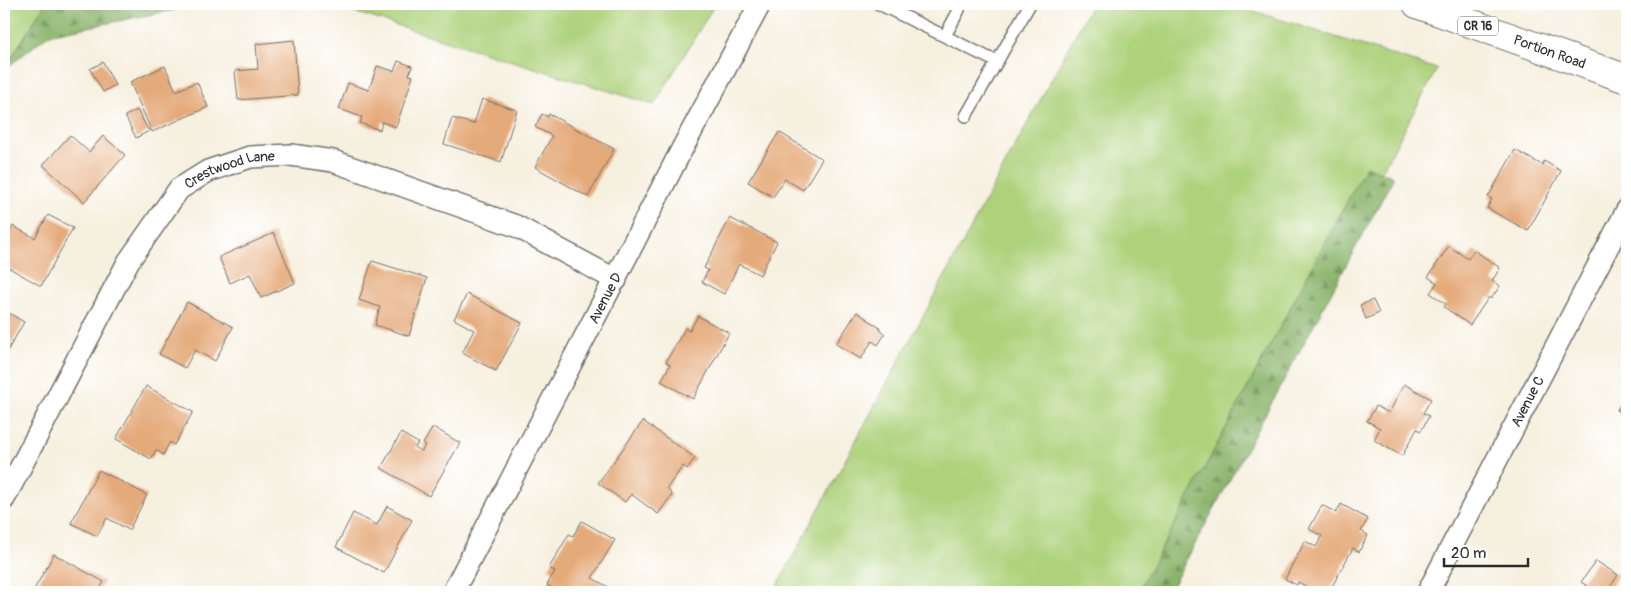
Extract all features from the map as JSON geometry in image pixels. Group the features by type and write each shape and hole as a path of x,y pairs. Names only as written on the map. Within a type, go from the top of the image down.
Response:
{"main road":[{"name":"Portion Road","path":"1417,4 1627,79"}],"street":[{"name":"Avenue D","path":"452,592 616,280 682,149 760,4"},
{"name":"Crestwood Lane","path":"4,499 128,262 179,189 208,171 250,157 292,155 333,161 516,226 616,280"},
{"name":"Avenue C","path":"1428,592 1627,210"}],"lane":[{"path":"879,4 894,7 945,36 997,62"},
{"path":"966,116 1030,4"},
{"path":"945,36 959,10"}],"green space":[{"path":"4,4 45,4 4,69"},
{"path":"45,4 204,4 48,35 4,70"},
{"path":"328,4 715,4 654,105"},
{"path":"1092,4 1231,4 1437,69 1155,592 774,592"},
{"path":"1366,166 1394,177 1169,592 1138,592"}],"building":[{"path":"294,40 298,95 238,100 235,71 258,69 256,44"},
{"path":"398,61 412,66 409,75 413,76 396,127 382,122 380,130 360,123 362,117 339,109 348,83 369,90 377,66 394,71"},
{"path":"103,62 115,85 103,92 90,69"},
{"path":"165,66 176,91 197,82 208,107 152,132 130,82"},
{"path":"482,99 517,110 501,162 444,144 452,118 474,124"},
{"path":"137,110 149,131 136,138 125,116"},
{"path":"542,114 548,117 549,114 614,149 588,197 535,167 552,136 535,127"},
{"path":"779,132 822,159 803,190 785,179 773,197 748,182"},
{"path":"70,135 89,152 103,136 125,155 84,202 43,165"},
{"path":"1515,150 1542,165 1544,161 1561,171 1528,231 1487,208 1492,199 1488,197"},
{"path":"48,215 73,228 41,286 4,265 4,243 13,226 35,238"},
{"path":"730,218 777,242 760,275 739,264 724,294 702,282 708,270 704,268"},
{"path":"274,233 295,283 261,298 250,274 230,283 219,257"},
{"path":"1449,246 1468,259 1474,250 1500,268 1492,281 1500,286 1491,299 1489,297 1470,325 1444,307 1446,304 1430,293 1437,283 1428,277"},
{"path":"372,261 427,278 409,336 375,325 380,307 359,300"},
{"path":"467,294 522,323 496,371 462,353 474,330 454,319"},
{"path":"1373,300 1379,313 1366,319 1360,305"},
{"path":"187,302 233,327 215,361 195,350 185,368 159,354"},
{"path":"4,310 24,322 4,357"},
{"path":"857,312 880,328 885,334 878,345 872,341 861,359 836,344"},
{"path":"698,316 729,333 693,399 661,381 670,365 666,362 685,328 689,331"},
{"path":"1404,384 1431,399 1423,413 1429,416 1421,431 1417,429 1402,456 1374,440 1380,428 1367,421 1376,406 1389,413"},
{"path":"146,386 193,412 174,445 170,442 163,455 156,450 151,459 116,439"},
{"path":"1627,392 1627,416 1617,410"},
{"path":"643,421 695,458 687,469 683,466 667,488 672,495 658,514 631,494 625,502 598,483"},
{"path":"433,427 460,443 429,496 381,468 401,433 418,443 415,448 422,451 425,445 423,444"},
{"path":"99,470 147,495 129,530 107,518 97,536 71,523"},
{"path":"1341,504 1368,519 1361,531 1368,535 1359,552 1353,548 1329,592 1317,592 1298,582 1297,585 1285,579 1305,541 1316,547 1322,536 1309,529 1322,505 1336,513"},
{"path":"387,506 412,520 384,573 336,547 353,513 377,525"},
{"path":"582,521 615,540 592,578 614,590 612,592 559,592 547,585 555,571 549,568 569,534 573,536"},
{"path":"54,554 104,582 98,592 43,592 35,588"},
{"path":"1596,561 1618,575 1607,592 1597,592 1581,582"}]}
